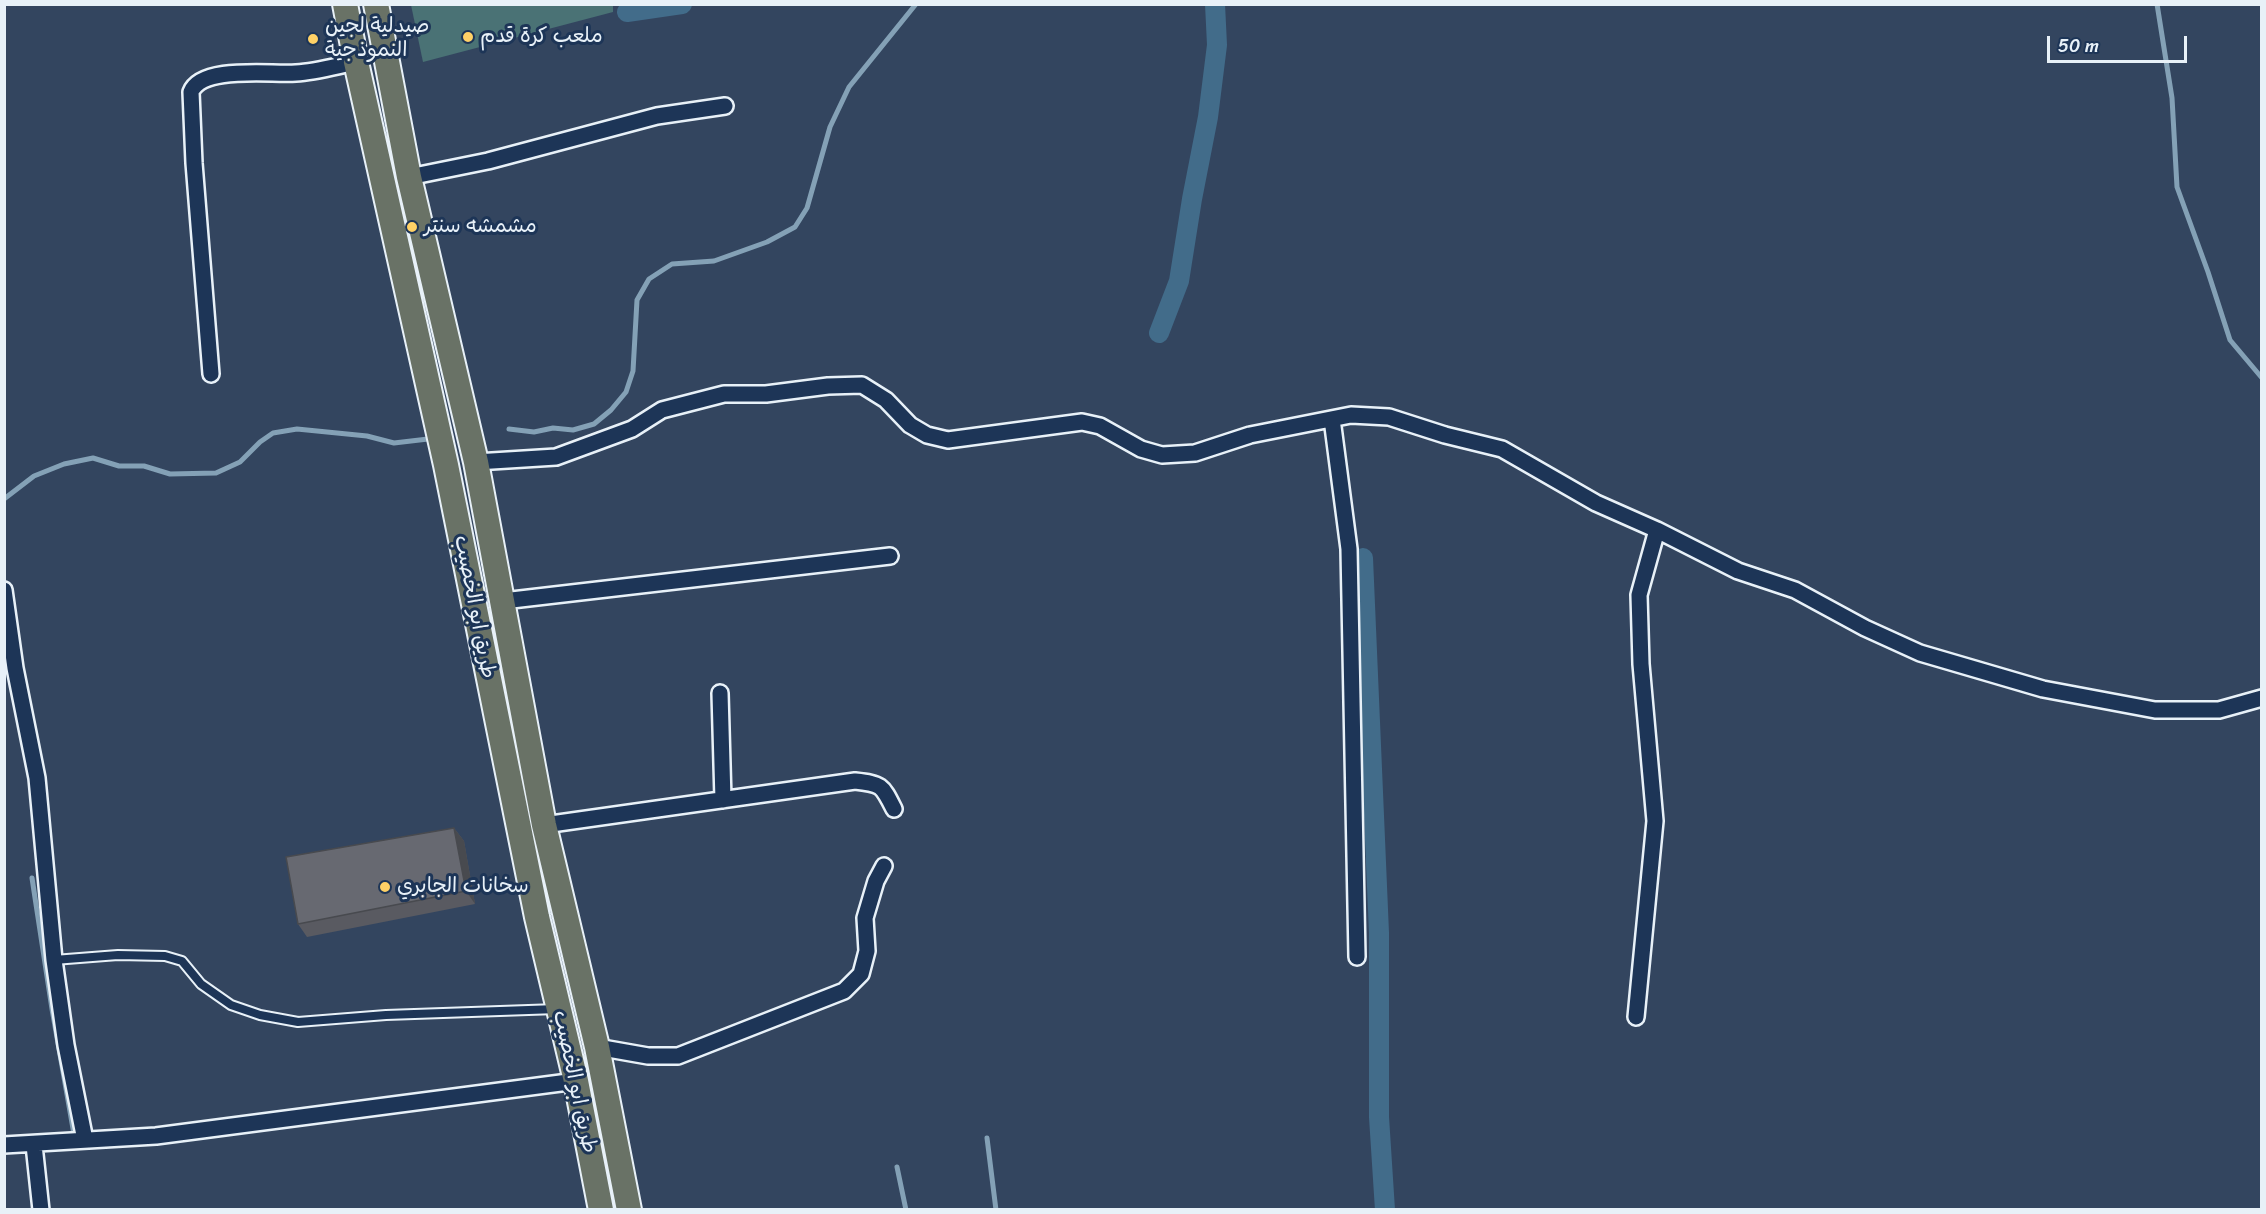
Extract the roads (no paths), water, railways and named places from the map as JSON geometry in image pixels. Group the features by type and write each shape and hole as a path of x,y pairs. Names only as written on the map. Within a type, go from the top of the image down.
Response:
{"main road":[{"name":"طريق ابو الخصيب","path":"345,4 446,465 534,906 576,1081 601,1209"},
{"name":"طريق ابو الخصيب","path":"376,4 410,177 476,462 544,825 597,1047 629,1209"}],"street":[{"path":"211,374 194,163 191,92 194,86 202,80 229,74 298,73 356,62"},
{"path":"410,177 509,155 657,116 725,106"},
{"path":"476,462 556,457 632,429 663,410 724,394 766,394 862,384 886,400 910,425 927,435 948,440 1082,422 1100,426 1141,449 1162,455 1195,453 1250,435 1351,415 1389,417 1445,435 1502,449 1596,503 1657,530 1738,571 1795,590 1866,628 1920,653 2043,689 2155,710 2219,710 2262,698"},
{"path":"1332,420 1349,549 1357,957"},
{"path":"1636,1017 1655,821 1641,664 1639,596 1657,530"},
{"path":"503,601 890,556"},
{"path":"4,590 15,668 37,778 54,960 66,1045 85,1140"},
{"path":"720,693 723,800"},
{"path":"544,825 855,781 878,784 886,793 894,809"},
{"path":"597,1047 648,1056 678,1056 844,990 861,974 867,951 865,918 876,881 884,866"},
{"path":"4,1145 156,1136 576,1081"},
{"path":"34,1145 41,1209"}],"lane":[{"path":"54,960 118,955 165,956 182,961 201,984 231,1005 261,1015 298,1022 386,1015 558,1010"}],"waterway":[{"path":"627,12 682,4"},
{"path":"509,429 534,432 553,428 573,430 594,424 611,410 626,392 633,371 637,300 649,279 672,264 714,261 767,242 795,227 807,208 830,127 849,87 916,4"},
{"path":"1159,333 1179,281 1208,117 1217,45 1215,4"},
{"path":"2157,4 2172,98 2177,187 2230,340 2262,378"},
{"path":"4,499 34,476 64,464 93,458 119,466 144,466 170,474 216,473 240,462 260,442 273,433 297,429 367,436 394,443 428,439"},
{"path":"1363,558 1379,933 1379,1117 1385,1210"},
{"path":"32,878 75,1140"},
{"path":"987,1138 996,1210"},
{"path":"897,1167 906,1210"}],"place":[{"name":"ملعب كرة قدم","path":"468,37"},
{"name":"صيدلية لجين النموذجية","path":"313,39"},
{"name":"مشمشه سنتر","path":"412,227"},
{"name":"سخانات الجابري","path":"385,887"}]}
